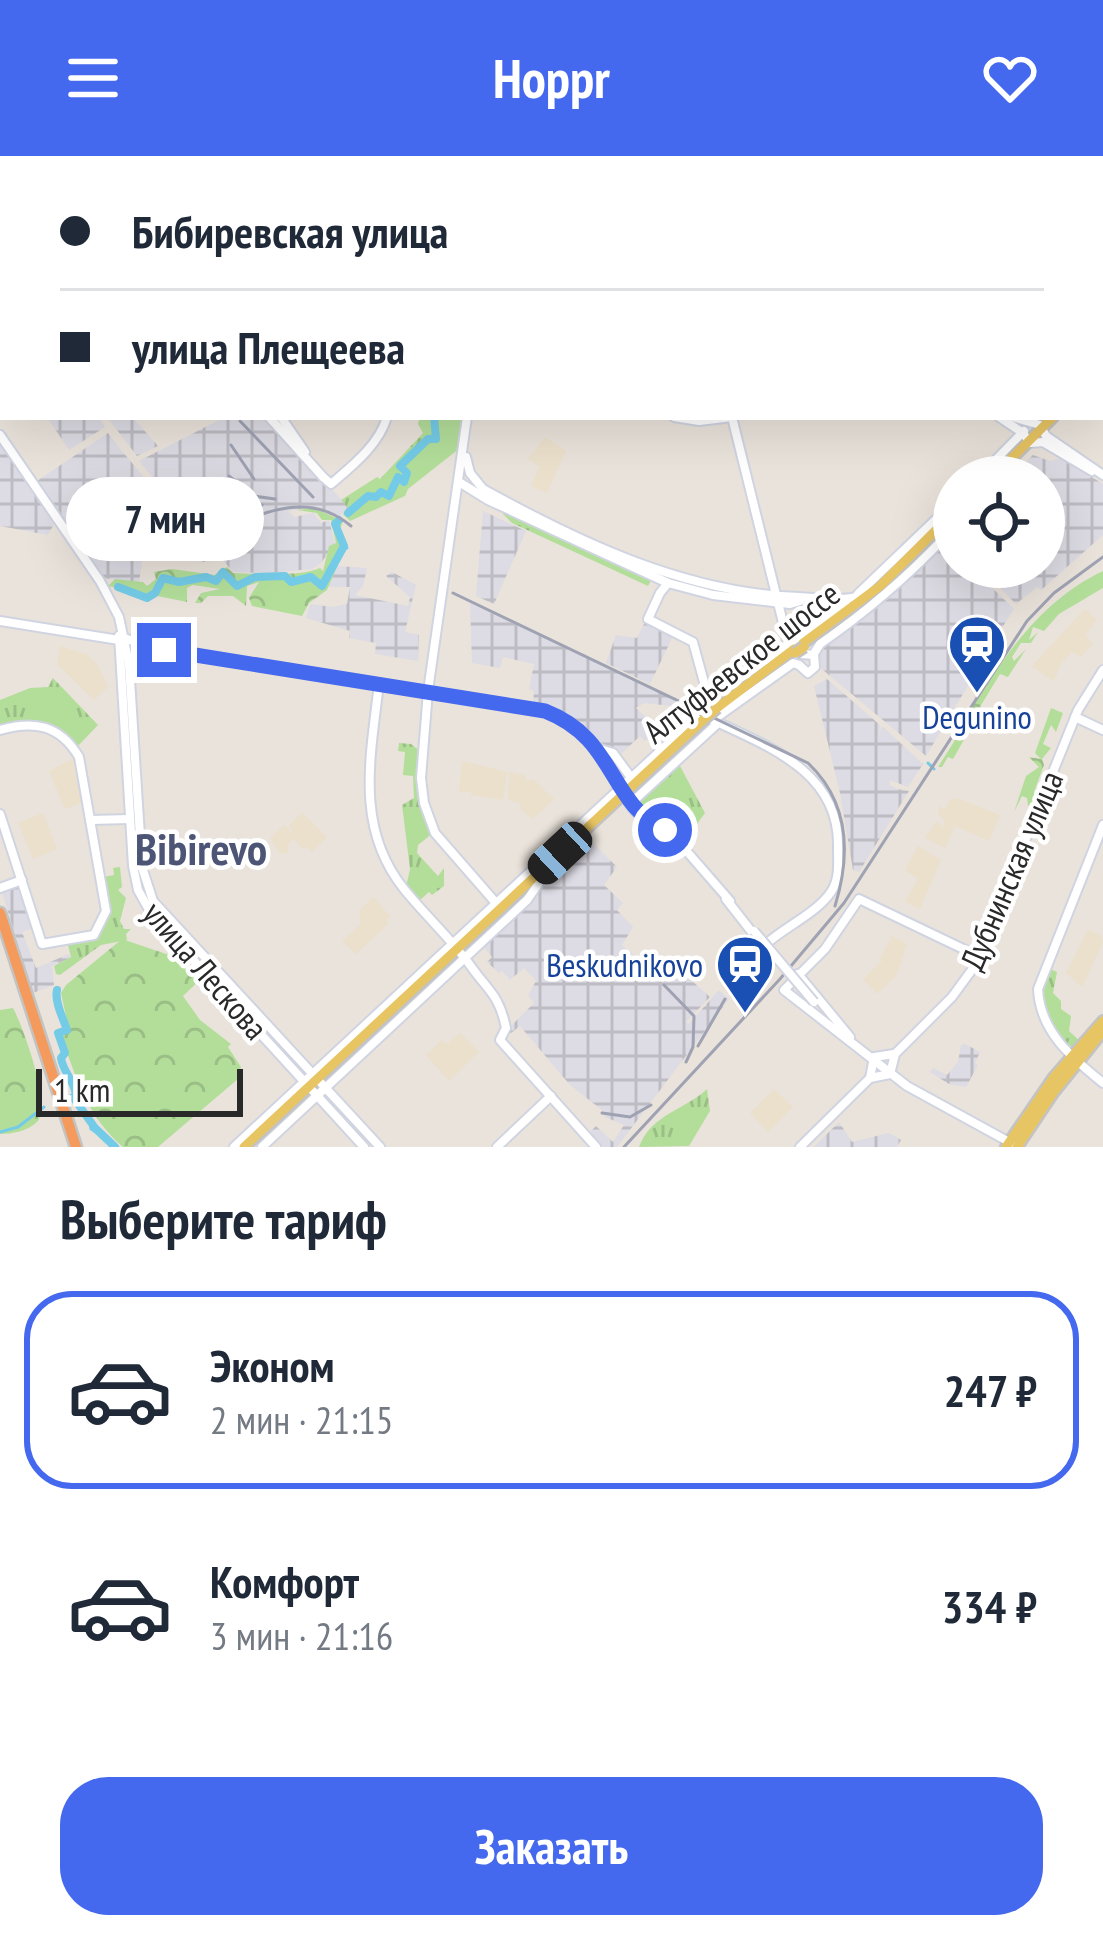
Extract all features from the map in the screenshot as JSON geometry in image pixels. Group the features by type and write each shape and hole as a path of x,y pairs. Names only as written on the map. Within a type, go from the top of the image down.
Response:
{"highway":[{"path":"0,913 71,1141"}],"main road":[{"path":"272,420 331,484 382,431 386,420"},
{"path":"282,420 303,453"},
{"path":"468,420 465,467 442,578 421,772 427,815 445,847 499,907"},
{"path":"468,420 465,467 487,494"},
{"path":"717,705 795,662 805,672 813,670 787,627 733,420"},
{"path":"1006,420 1034,432 1103,477"},
{"path":"1005,456 1034,432"},
{"path":"1011,456 1034,432"},
{"name":"улица Лескова","path":"0,438 108,594 120,624 134,878 147,908 285,1052"},
{"path":"459,481 671,582 712,596 807,598 864,613 899,585 933,538"},
{"path":"848,607 933,535"},
{"name":"Алтуфьевское шоссе","path":"499,907 708,722 717,705 798,648 933,535"},
{"name":"Алтуфьевское шоссе","path":"848,607 871,593 933,536"},
{"path":"671,582 659,592 648,619 692,640 717,705"},
{"path":"848,607 871,593"},
{"path":"0,621 120,639 141,649 545,711 567,721 631,773"},
{"name":"улица Лескова","path":"120,639 129,664 127,687"},
{"path":"717,705 752,671 798,648"},
{"path":"798,648 799,665"},
{"path":"763,682 798,648"},
{"path":"129,664 141,649"},
{"name":"Дубнинская улица","path":"891,1063 961,988 1075,716 1103,670"},
{"path":"379,683 368,777 375,836 401,885 499,1000 506,1028 501,1042 596,1147"},
{"path":"1075,716 1103,730"},
{"path":"612,760 640,817 668,832 765,945 832,890 838,870 835,814 820,784 802,767 708,722"},
{"path":"0,730 35,724 66,739 81,763 105,904 103,924 90,937 44,945 0,814"},
{"path":"625,794 631,773 660,749 677,750"},
{"name":"Алтуфьевское шоссе","path":"247,1147 461,953 499,907 677,750"},
{"name":"улица Лескова","path":"132,792 144,879 156,907 314,1084"},
{"path":"90,820 130,821 134,833 140,830"},
{"path":"1103,825 1038,989 1044,1018 1074,1059 1103,1083"},
{"path":"262,1147 298,1114 343,1045 527,900 554,863"},
{"path":"0,888 22,880"},
{"path":"726,899 872,1066"},
{"path":"847,1040 784,990 825,950 859,899 978,956"},
{"path":"234,1147 262,1120 357,1059 461,953"},
{"path":"798,974 872,1066"},
{"path":"816,1004 842,1029"},
{"path":"800,1147 872,1066 891,1063 1015,1145 1103,1021"},
{"path":"1074,1059 1103,1031"},
{"path":"343,1045 358,1043 357,1059"},
{"path":"872,1066 891,1063"},
{"path":"872,1066 891,1063"},
{"path":"314,1084 380,1147"},
{"path":"314,1084 334,1115 364,1147"},
{"path":"497,1147 551,1096"},
{"path":"334,1115 341,1113 342,1106"},
{"path":"262,1120 298,1114"}],"shaded area":[{"path":"49,420 101,420 105,427 69,450"},
{"path":"109,420 135,420 158,446 137,456"},
{"path":"219,420 269,420 349,508 338,517 315,507 288,511 294,517 313,513 321,523 329,520 335,544 312,569 233,572 139,461"},
{"path":"108,433 212,557 204,562 82,541 82,533 67,530 37,481"},
{"path":"545,437 566,451 547,493 531,486 539,467 528,459"},
{"path":"0,443 54,524 48,535 0,526"},
{"path":"1065,460 1103,484 1103,535 1065,569"},
{"path":"483,511 526,531 494,604 476,596"},
{"path":"77,545 143,556 139,582 102,578"},
{"path":"933,552 933,588 992,588 1014,609 979,664 967,650 979,667 926,756 817,665 816,652 892,595"},
{"path":"335,566 367,568 363,586 355,595 408,606 410,597 386,576 392,572 416,585 405,632 419,635 418,661 375,654 376,643 349,638 350,631 306,618 310,604 347,604 350,587 328,587"},
{"path":"1000,588 1036,588 1016,604"},
{"path":"470,603 675,701 672,706 644,703 636,708 658,729 645,741 640,736 621,754 604,748 575,722 533,705 534,691 529,689 534,664 503,657 500,668 472,663"},
{"path":"1085,609 1097,620 1085,635 1093,643 1081,657 1072,652 1060,665 1054,682 1032,666"},
{"path":"646,620 674,634 650,684 606,663 616,635 637,638"},
{"path":"60,646 88,655 98,666 108,687 94,700 57,664"},
{"path":"827,679 880,725 879,735 882,726 923,764 908,787 890,780 890,785 909,791 859,872 853,870 814,686"},
{"path":"74,758 84,802 65,809 49,771"},
{"path":"462,761 507,772 503,800 471,795 471,791 459,793"},
{"path":"509,772 526,776 526,782 533,779 554,799 533,819 521,810 520,803 508,800"},
{"path":"957,798 1000,815 989,841 955,826 945,848 925,838 936,822 943,826 945,822 939,806 945,809"},
{"path":"43,813 57,849 33,859 18,823"},
{"path":"302,813 327,837 312,852 293,839 288,853 281,854 270,838 284,825 293,833 289,825"},
{"path":"592,842 617,867 604,885 623,903 617,910 633,927 622,945 651,970 664,956 710,997 686,1022 719,990 729,999 617,1147 599,1147 588,1134 596,1126 613,1142 624,1125 605,1117 570,1085 520,1026 511,1033 507,1030 534,1003 528,995 536,981 524,968 510,980 499,973 487,962 492,957 483,946 527,906 562,862 572,860"},
{"path":"918,846 941,860 920,909 905,901 918,879 905,870"},
{"path":"19,885 33,928 22,932 36,968 69,954 70,958 52,966 54,985 33,993 1,889"},
{"path":"373,897 390,916 389,923 356,954 342,941 360,925 360,910"},
{"path":"1088,930 1101,935 1103,942 1082,987 1066,973"},
{"path":"892,936 907,944 896,976 877,994 863,979 882,961"},
{"path":"460,1033 479,1052 449,1081 426,1055 442,1040 447,1044"},
{"path":"965,1044 980,1052 966,1087 949,1084 930,1072 933,1068 947,1075"},
{"path":"774,1089 793,1107 768,1132 750,1113"},
{"path":"839,1122 852,1142 889,1133 901,1140 897,1147 814,1147"}],"green space":[{"path":"419,420 465,420 460,448 405,496 350,521 343,514 348,508 341,500 380,479 423,433"},
{"path":"314,508 343,521 340,530 346,546 327,590 309,603 302,616 252,606 249,598 259,582 247,586 246,606 233,596 208,596 195,603 201,593 220,589 193,585 187,588 187,602 108,586 115,579 147,586 156,579 154,572 172,569 215,575 227,567 233,573 254,574 323,571 329,546 336,543 331,520 297,510"},
{"path":"505,509 652,579 648,586 512,523 503,514"},
{"path":"1103,571 1103,588 1059,614 1044,631 1033,627 1029,640 1038,632 1031,643 1021,643 1014,661 1026,649 1008,677 1000,674 972,720 979,725 969,731 953,759 948,757 938,767 964,719 1024,634 1059,599"},
{"path":"53,678 98,725 76,748 60,732 42,724 0,727 0,700 30,688 48,687"},
{"path":"1051,708 1063,713 1056,732 1051,725 1043,744 1051,748 1042,759 1034,792 1037,800 1028,806 1022,796 1014,812 1026,776 1039,767 1029,757 1041,759 1035,753"},
{"path":"399,743 420,751 417,763 433,833 418,845 417,853 438,876 444,868 444,886 419,901 406,887 410,869 402,805 414,798 413,776 403,775 405,752 398,751"},
{"path":"679,764 705,813 694,828 680,823 690,813 683,806 663,825 632,805"},
{"path":"120,867 122,887 118,890 126,898 120,921 124,929 131,929 127,940 101,945 56,974 54,966 71,957 68,945 102,930 108,914 103,877 114,875 113,868"},
{"path":"122,939 178,958 182,955 203,977 183,996 200,1020 231,1044 228,1047 241,1067 238,1079 158,1147 123,1147 111,1135 85,1097 61,1037 69,1030 61,993"},
{"path":"1048,968 1057,972 1053,993 1071,1016 1069,1031 1081,1042 1071,1053 1047,1014"},
{"path":"13,1008 34,1066 41,1114 29,1128 0,1134 0,1010"},
{"path":"707,1089 710,1111 689,1146 639,1147 660,1120"}],"waterway":[{"path":"348,513 368,496 381,492 389,496 398,477 404,482 407,473 400,466 428,439 436,439 434,420"},
{"path":"118,587 147,598 163,578 216,581 223,572 237,586 255,577 285,576 291,582 311,577 322,586 344,546 335,524 339,520"},
{"path":"928,763 934,769"},
{"path":"57,990 67,1030 58,1033 65,1053 61,1058 75,1090 73,1097 115,1147"},
{"path":"0,1132 18,1127 44,1107"},
{"path":"90,1120 91,1129 104,1137"}],"railway":[{"path":"240,421 313,497"},
{"path":"231,445 254,479"},
{"path":"229,476 253,496 275,499"},
{"path":"199,483 228,504 262,505"},
{"path":"217,532 268,512 302,507 335,515 351,526"},
{"path":"624,1147 844,903 1027,621 1054,593 1103,557"},
{"path":"453,593 808,763 832,794 843,830 843,867 835,906"},
{"path":"664,985 694,1016 693,1047 686,1062"},
{"path":"698,1046 725,999"},
{"path":"602,1113 630,1117 651,1105"}],"place":[{"name":"Degunino","path":"977,695"},
{"name":"Beskudnikovo","path":"745,1015"}],"district":[{"name":"Bibirevo","path":"201,848"}],"route":[{"path":"164,650 545,711 580,730 609,764 632,807 665,830"}]}
